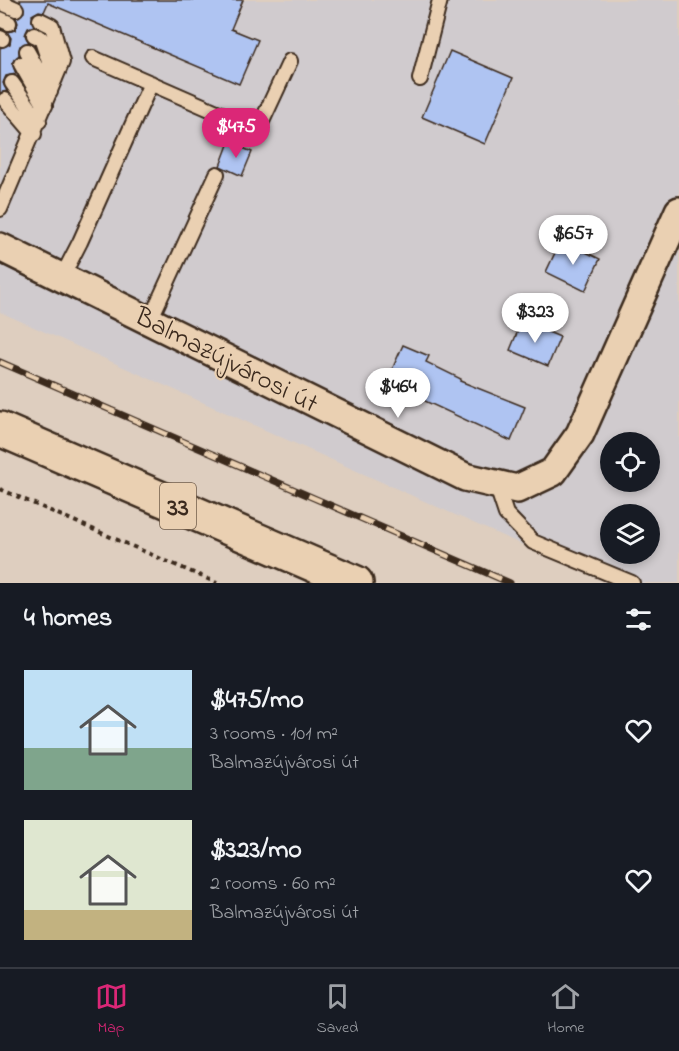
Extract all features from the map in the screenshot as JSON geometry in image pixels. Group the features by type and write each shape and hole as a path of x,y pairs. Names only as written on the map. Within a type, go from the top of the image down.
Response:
{"main road":[{"name":"33","path":"0,429 356,583"}],"street":[{"name":"Balmazújvárosi út","path":"0,247 465,477 517,489 553,472 580,434 679,211"}],"lane":[{"path":"420,79 440,0"},
{"path":"0,2 15,9"},
{"path":"0,209 62,62 51,26 40,20"},
{"path":"34,35 41,38 53,86"},
{"path":"27,51 53,86"},
{"path":"93,58 258,130 290,61"},
{"path":"21,64 45,106"},
{"path":"12,83 36,128"},
{"path":"62,277 81,242 151,83"},
{"path":"5,100 36,128"},
{"path":"150,320 217,174"},
{"path":"496,484 506,514 533,542 632,583"}],"path":[{"path":"0,489 217,583"}],"shaded area":[{"path":"0,0 679,0 679,583 608,583 0,312"}],"building":[{"path":"20,0 243,0 231,29 258,40 239,84 48,3 44,12 39,11 32,15 34,26 28,28 25,35 29,43 20,46 19,55 12,63 16,74 6,76 3,83 7,91 0,93 0,48 10,44 11,38 7,32 15,30 18,23 16,18 24,12"},
{"path":"450,51 513,78 485,144 422,117"},
{"path":"229,142 252,152 242,176 220,166"},
{"path":"561,240 600,259 585,291 546,272"},
{"path":"522,321 560,337 548,366 510,350"},
{"path":"403,345 429,356 426,362 461,379 460,381 525,407 511,441 386,383"}],"railway":[{"path":"0,362 510,583"}]}
